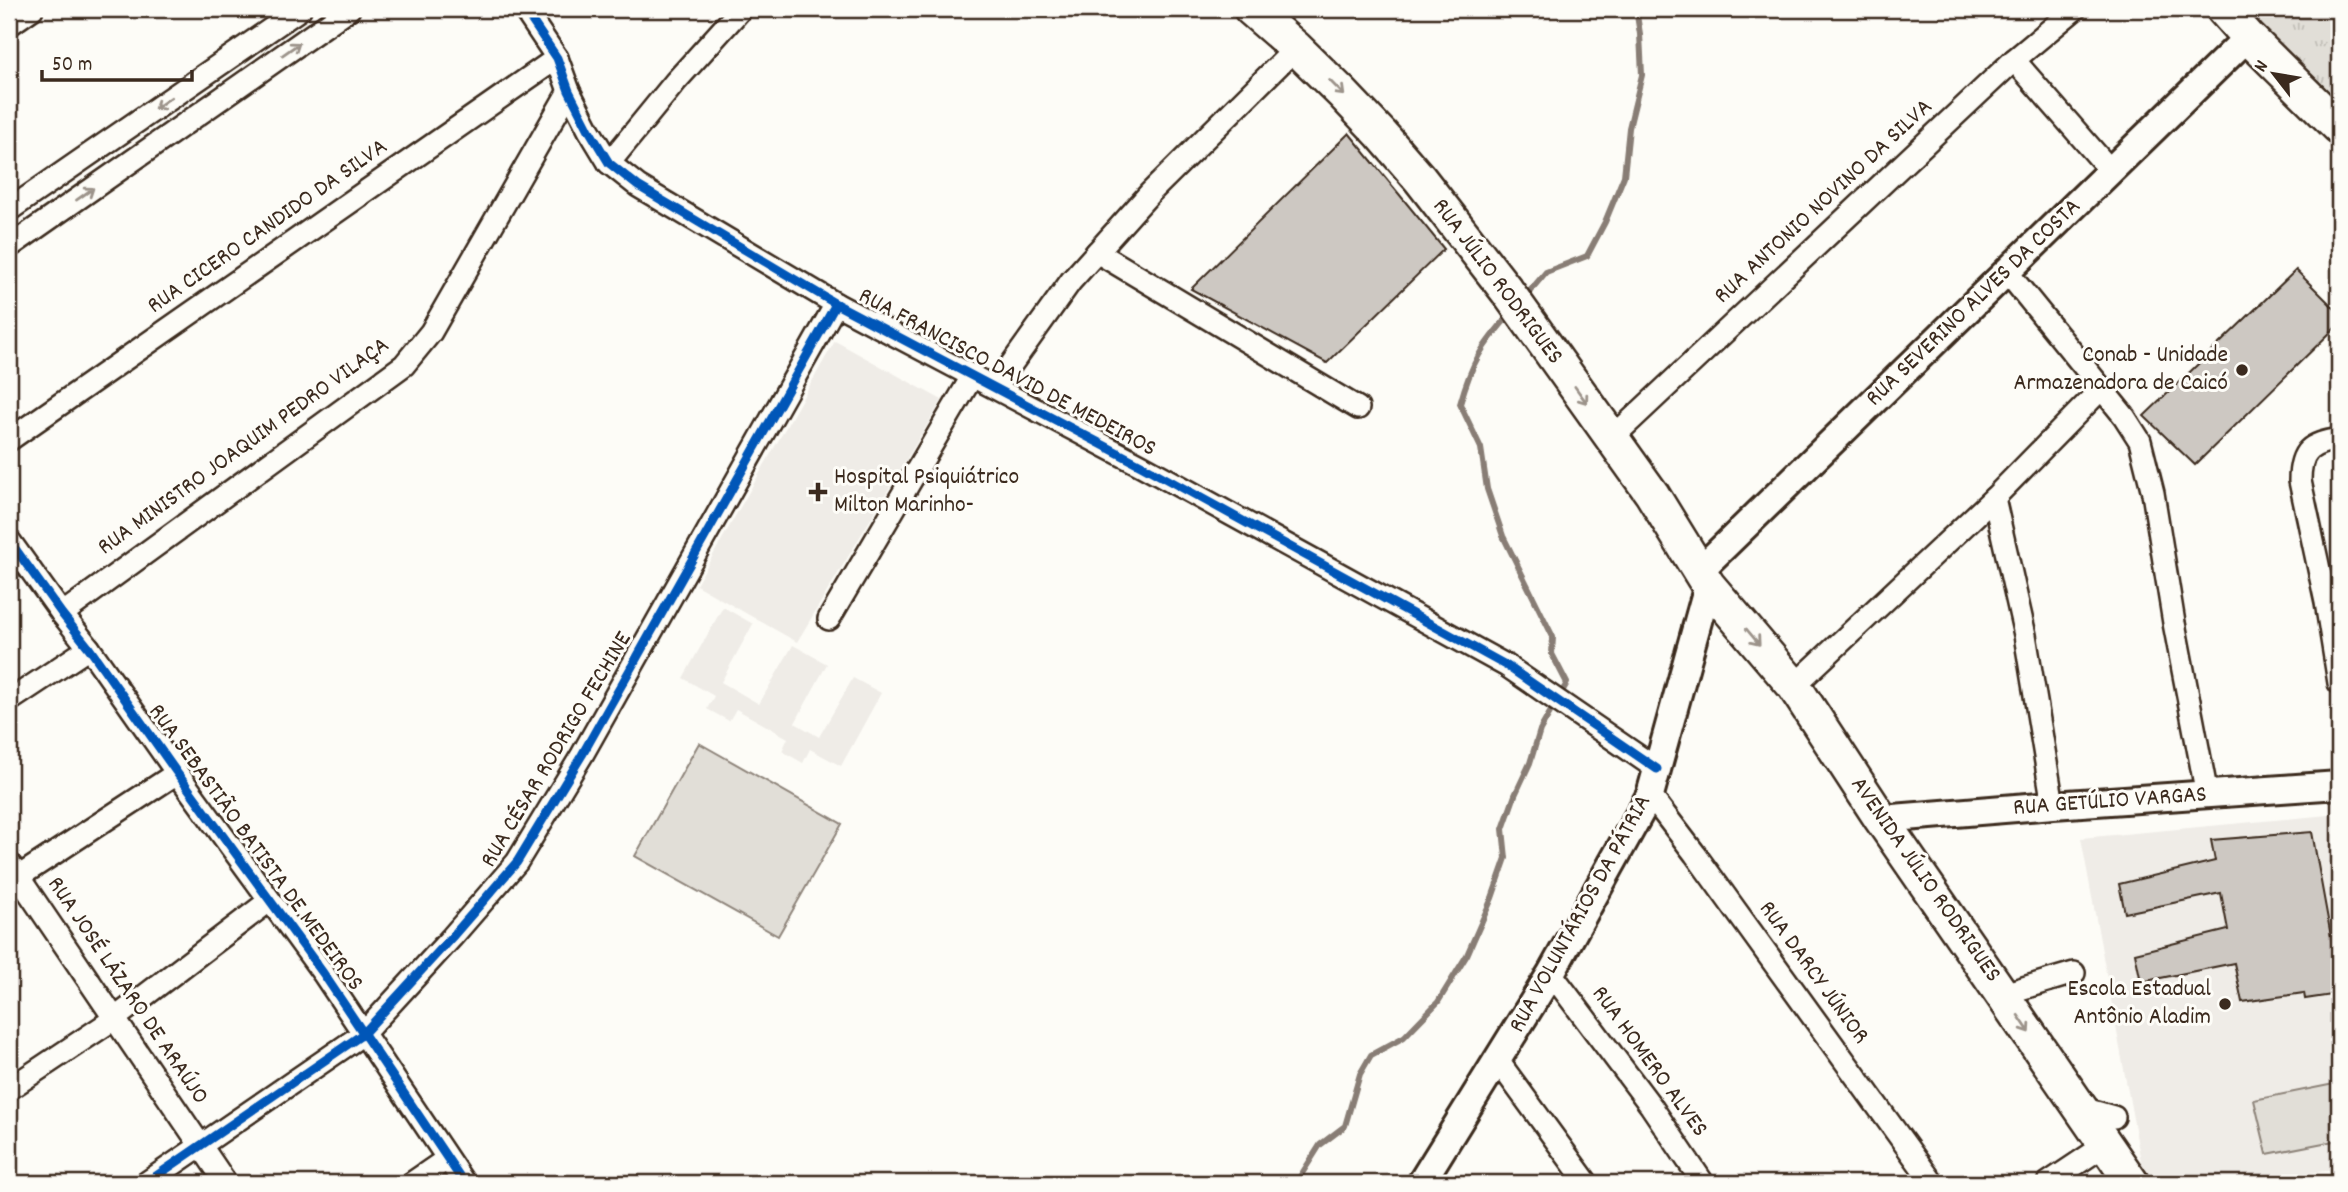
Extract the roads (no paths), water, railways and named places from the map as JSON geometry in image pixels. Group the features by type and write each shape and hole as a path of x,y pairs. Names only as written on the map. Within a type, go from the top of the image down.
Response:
{"main road":[{"name":"RUA JÚLIO RODRIGUES","path":"1251,9 1342,93 1420,178 1507,291 1612,438 1704,577"},
{"path":"2223,9 2248,37 2337,121"},
{"name":"AVENIDA JÚLIO RODRIGUES","path":"1704,577 1794,686 1881,819 2082,1108 2110,1131 2132,1183"}],"street":[{"path":"9,25 32,9"},
{"path":"9,210 300,9"},
{"path":"9,247 319,17 349,9"},
{"name":"RUA FRANCISCO DAVID DE MEDEIROS","path":"524,9 557,58 569,91 609,163 638,186 836,304 973,375 1471,645 1548,692 1657,769"},
{"path":"609,163 676,80 741,9"},
{"name":"RUA ANTONIO NOVINO DA SILVA","path":"1612,438 2014,60 2075,9"},
{"name":"RUA SEVERINO ALVES DA COSTA","path":"1704,577 2007,272 2248,37"},
{"path":"995,387 1071,281 1150,193 1296,48"},
{"name":"RUA CICERO CANDIDO DA SILVA","path":"9,440 557,58"},
{"path":"2014,60 2110,170"},
{"name":"RUA MINISTRO JOAQUIM PEDRO VILAÇA","path":"62,614 404,365 431,332 569,91"},
{"path":"33,193 49,219"},
{"path":"1097,252 1358,408"},
{"path":"2007,272 2124,415 2140,441 2153,493 2174,623 2207,795"},
{"name":"RUA CÉSAR RODRIGO FECHINE","path":"146,1183 363,1034 517,862 582,755 836,304"},
{"path":"829,619 973,375"},
{"path":"1794,686 1994,498 2102,388"},
{"path":"2339,439 2316,444 2306,451 2300,466 2300,481 2333,601 2339,683"},
{"path":"1994,498 2025,635 2053,805"},
{"name":"RUA SEBASTIÃO BATISTA DE MEDEIROS","path":"9,540 323,973 464,1183"},
{"name":"RUA VOLUNTÁRIOS DA PÁTRIA","path":"1421,1183 1551,973 1650,795 1704,577"},
{"path":"9,701 89,648"},
{"path":"12,874 177,773"},
{"name":"RUA GETÚLIO VARGAS","path":"1881,819 2339,785"},
{"name":"RUA DARCY JÚNIOR","path":"1650,795 1933,1183"},
{"name":"RUA JOSÉ LÁZARO DE ARAÚJO","path":"12,874 226,1183"},
{"path":"9,1089 114,1019 269,901"},
{"name":"RUA HOMERO ALVES","path":"1551,973 1651,1106 1703,1183"},
{"path":"2003,994 2074,973"},
{"path":"1498,1061 1587,1183"},
{"path":"2048,1183 2110,1131"},
{"path":"412,1183 447,1159"}],"waterway":[{"path":"1525,297 1546,272 1587,256 1624,176 1629,128 1642,75 1636,9"},
{"path":"1296,1183 1320,1145 1345,1126 1360,1074 1371,1055 1404,1037 1438,1002 1467,955 1506,858 1503,829 1515,795 1530,763 1540,730 1567,683 1552,654 1553,637 1503,536 1487,489 1481,448 1460,404 1479,355 1511,313"}],"place":[{"name":"Conab - Unidade Armazenadora de Caicó","path":"2242,370"},
{"name":"Hospital Psiquiátrico Milton Marinho-","path":"818,492"},
{"name":"Escola Estadual Antônio Aladim","path":"2225,1004"}]}
